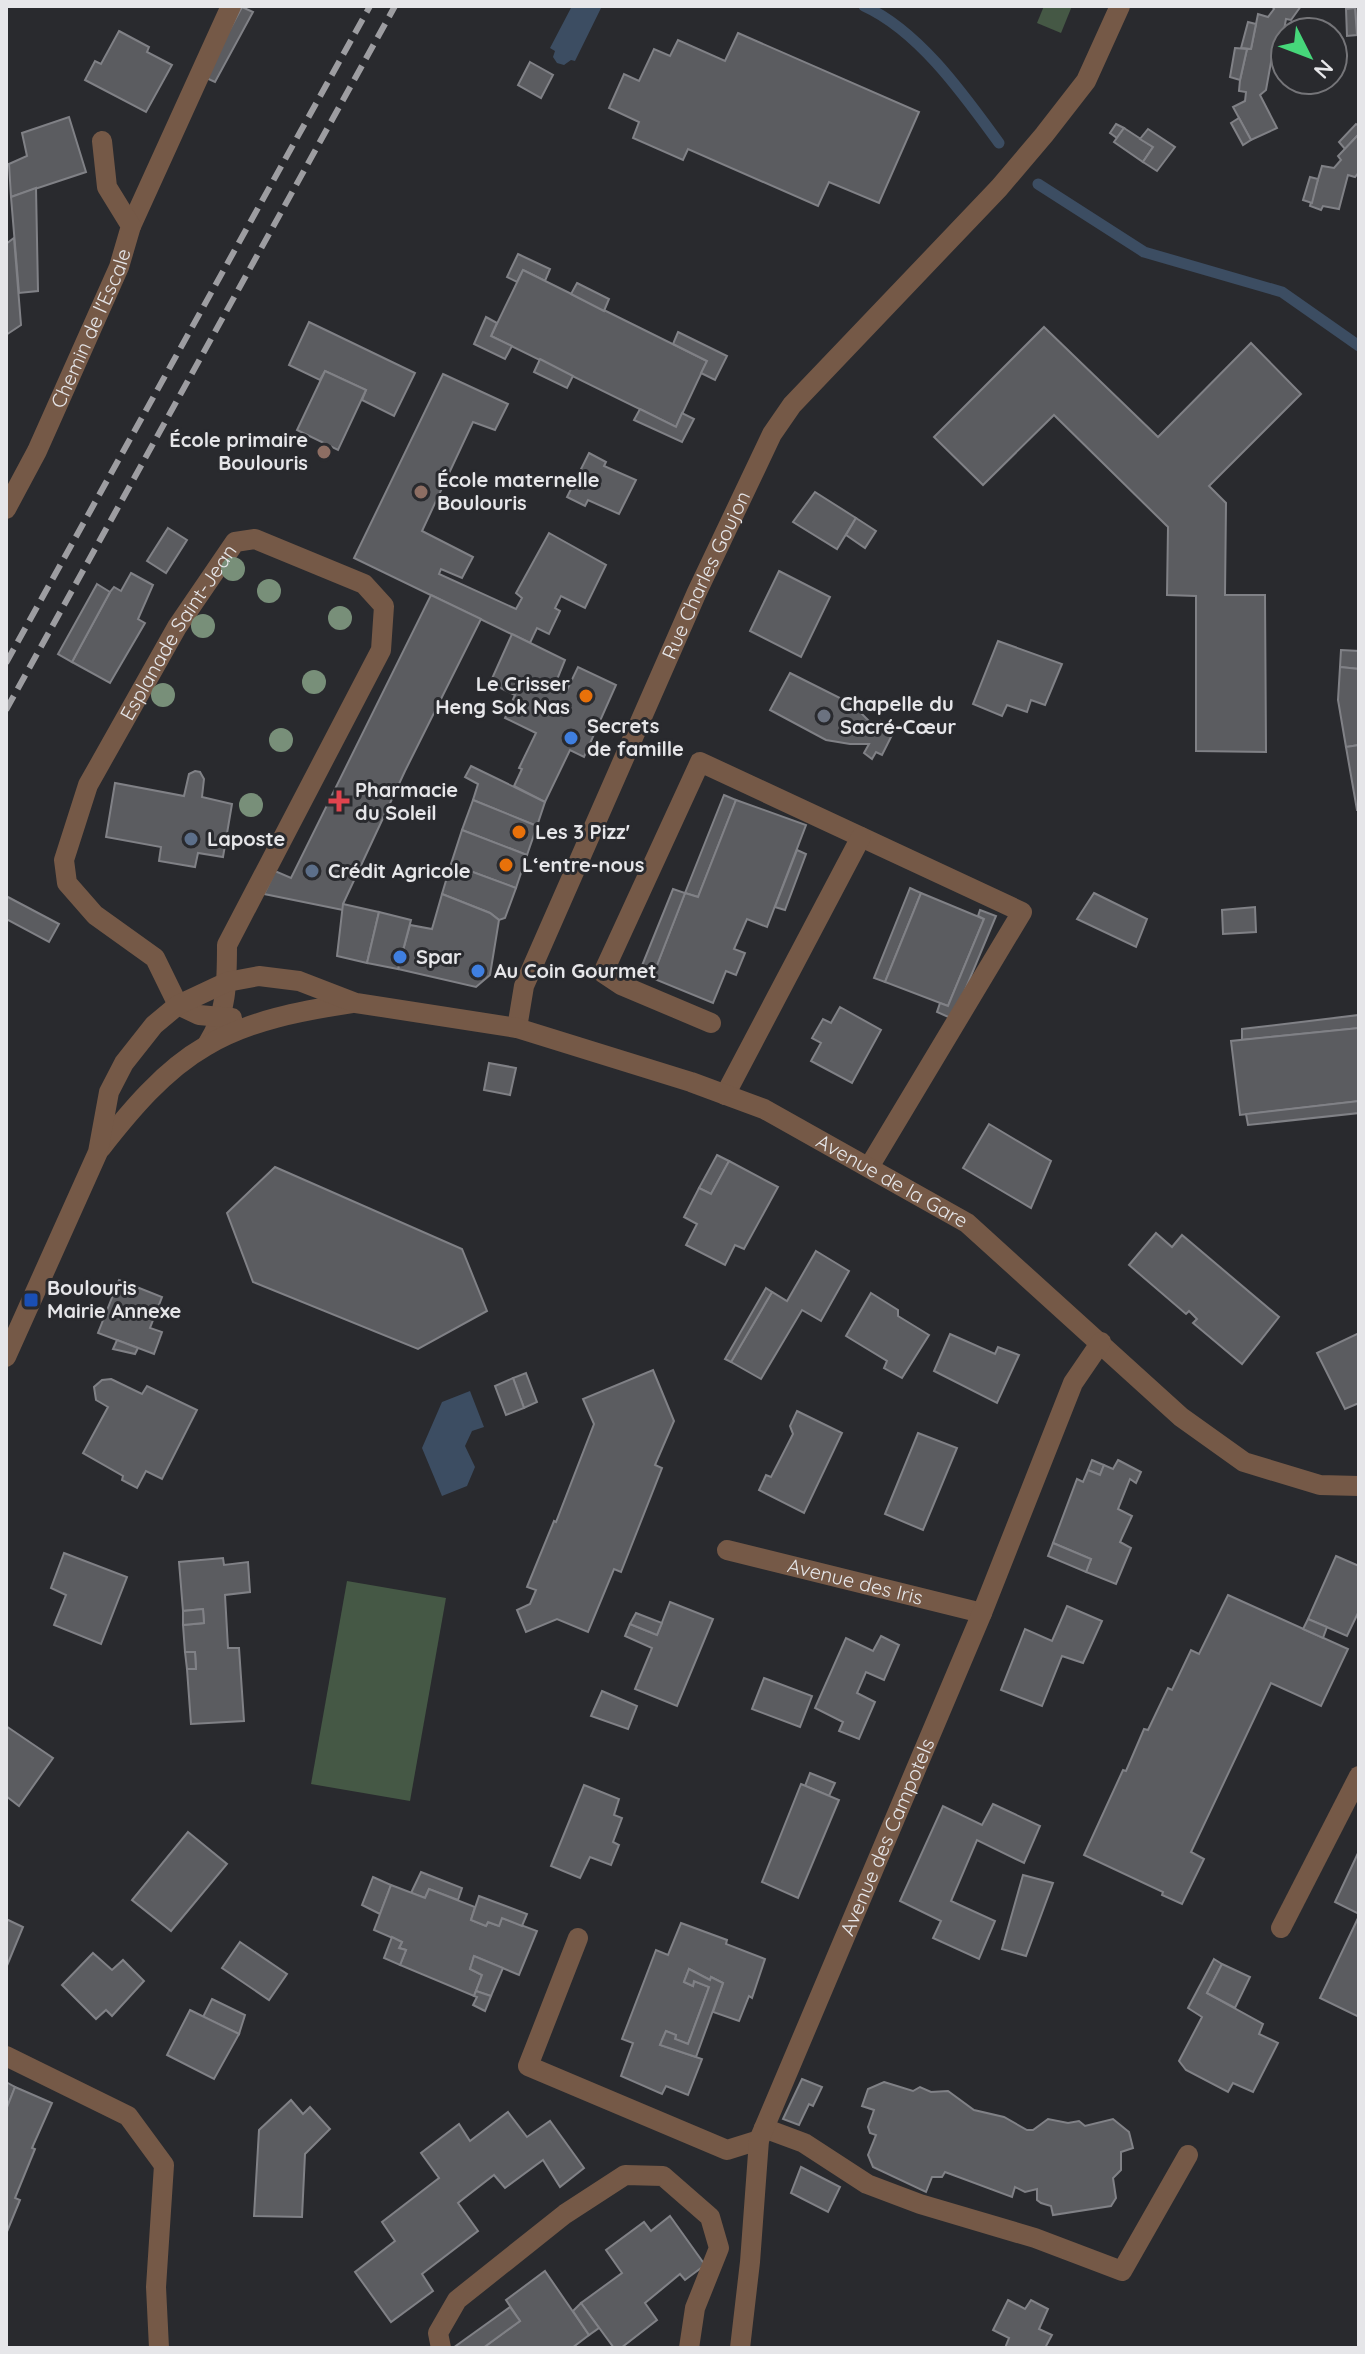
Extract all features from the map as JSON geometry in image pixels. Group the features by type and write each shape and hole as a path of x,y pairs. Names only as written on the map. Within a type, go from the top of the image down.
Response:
{"street":[{"path":"131,226 231,6"},
{"name":"Rue Charles Goujon","path":"517,1028 524,986 697,592 772,434 792,405 999,188 1044,135 1086,81 1120,6"},
{"name":"Chemin de l'Escale","path":"6,509 37,451 112,282 131,226 107,187 102,141"},
{"name":"Esplanade Saint-Jean","path":"178,1005 155,958 95,915 67,883 64,860 88,785 177,627 235,542 255,539 364,584 384,606 381,650 227,945 227,982 222,1016 207,1045"},
{"path":"711,1023 621,985 603,973 700,762 1022,912 869,1167"},
{"path":"725,1095 861,837"},
{"name":"Avenue de la Gare","path":"98,1152 109,1092 124,1063 154,1025 178,1005 227,982 259,976 299,981 356,1003 517,1028 764,1109 967,1223 1181,1417 1244,1462 1320,1485 1359,1486"},
{"name":"Avenue de la Gare","path":"207,1045 259,1022 300,1011 356,1003"},
{"path":"178,1005 199,1015 259,1022"},
{"path":"6,1357 98,1152 132,1109 188,1058 207,1045"},
{"name":"Avenue des Campotels","path":"740,2348 762,2134 982,1613 1073,1383 1101,1342"},
{"name":"Avenue des Iris","path":"727,1550 982,1613"},
{"path":"1281,1928 1359,1776"},
{"path":"578,1938 528,2066 727,2150 762,2134 804,2143 867,2184 920,2204 1035,2238 1122,2271 1188,2155"},
{"path":"6,2056 128,2116 164,2165 156,2287 159,2348"},
{"path":"441,2348 438,2333 457,2300 565,2214 625,2175 638,2175 663,2176 710,2217 719,2248 695,2308 689,2348"}],"green space":[{"path":"1044,6 1072,6 1061,33 1037,23"},
{"path":"347,1581 446,1598 410,1801 311,1784"}],"water":[{"path":"572,6 602,6 575,61 564,65 557,63 553,57 555,51 550,48"},
{"path":"470,1391 484,1427 472,1431 465,1446 475,1467 467,1486 442,1496 422,1448 442,1402"}],"building":[{"path":"1272,6 1301,6 1294,16 1269,16 1269,73 1266,90 1260,95 1277,128 1251,140 1233,107 1245,101 1246,92 1239,91 1240,80 1247,49 1251,49 1258,14 1268,17 1274,9"},
{"path":"1359,6 1357,35 1355,8"},
{"path":"242,7 253,12 215,82 204,77"},
{"path":"1355,8 1357,35 1349,36 1346,9"},
{"path":"1248,22 1256,24 1251,49 1241,48"},
{"path":"119,31 149,47 147,52 172,65 146,112 85,80 95,61 101,64"},
{"path":"738,33 919,112 879,203 829,182 818,206 688,149 683,160 633,138 639,122 609,108 624,74 639,81 654,49 670,56 678,40 725,61"},
{"path":"1235,48 1247,49 1240,80 1230,77"},
{"path":"530,62 553,75 541,98 518,85"},
{"path":"69,117 86,172 11,197 9,164 27,156 22,133"},
{"path":"1239,118 1251,140 1243,145 1231,123"},
{"path":"1116,124 1124,128 1117,138 1110,133"},
{"path":"1356,124 1359,134 1345,149 1339,142"},
{"path":"1124,128 1153,147 1143,162 1114,142"},
{"path":"1148,129 1175,147 1157,171 1143,162 1153,147 1140,139"},
{"path":"1359,134 1359,172 1355,177 1348,175 1339,209 1323,206 1321,210 1310,206 1322,166 1334,168 1341,160 1338,156"},
{"path":"1310,177 1318,179 1312,203 1303,200"},
{"path":"36,188 38,291 19,293 11,197"},
{"path":"14,238 21,325 6,335 6,244"},
{"path":"518,254 550,269 545,281 523,270 517,282 507,277"},
{"path":"523,270 707,361 676,427 491,336"},
{"path":"577,283 609,299 604,311 571,294"},
{"path":"486,317 497,323 491,336 512,346 505,359 474,344"},
{"path":"309,322 415,373 394,416 362,400 366,390 325,371 320,380 289,365"},
{"path":"1044,327 1158,437 1251,343 1301,394 1209,486 1226,503 1225,595 1265,595 1266,752 1196,751 1196,596 1167,595 1168,527 1054,415 983,485 934,437"},
{"path":"678,332 727,356 715,380 701,373 707,361 673,344"},
{"path":"540,359 573,376 567,388 534,372"},
{"path":"325,371 366,390 338,450 297,430"},
{"path":"443,374 508,404 495,430 473,422 422,531 473,557 462,578 441,569 439,574 516,609 522,598 516,593 549,533 606,565 585,608 561,596 555,608 560,611 549,634 537,628 530,643 354,558"},
{"path":"640,409 676,427 682,413 694,419 682,442 634,420"},
{"path":"589,453 606,462 604,466 636,480 619,514 588,500 585,506 567,497"},
{"path":"815,492 856,518 837,549 793,522"},
{"path":"856,518 876,531 865,548 846,535"},
{"path":"168,528 187,540 166,573 147,561"},
{"path":"779,571 830,597 801,657 750,631"},
{"path":"131,573 153,585 138,619 145,623 110,683 72,662 110,592 114,587 121,591"},
{"path":"97,584 110,592 72,662 58,654"},
{"path":"431,595 481,619 405,771 343,904 343,910 264,894 275,871 291,878"},
{"path":"512,634 565,660 556,682 567,690 578,667 616,685 584,757 570,750 545,802 514,786 536,733 505,718 515,695 490,683"},
{"path":"998,641 1062,664 1045,705 1031,700 1027,712 1007,705 1002,716 973,704"},
{"path":"1341,650 1359,651 1359,669 1340,667"},
{"path":"1340,667 1359,669 1359,745 1346,747 1338,700"},
{"name":"Chapelle du Sacré-Cœur","path":"790,673 852,704 876,728 881,721 890,726 888,732 892,735 882,755 876,752 872,759 864,753 869,744 826,740 770,710"},
{"path":"1359,745 1359,810 1357,810 1346,747"},
{"path":"471,766 545,802 537,826 473,800 478,784 465,777"},
{"path":"200,772 204,779 202,797 232,804 223,857 198,853 195,867 159,861 161,847 106,837 115,783 184,796 189,774"},
{"path":"724,795 736,800 698,897 685,893"},
{"path":"473,800 537,826 527,855 462,830"},
{"path":"736,800 806,825 767,927 747,919 734,949 745,953 736,975 726,971 713,1003 652,978 685,893 698,897"},
{"path":"462,830 527,855 516,888 451,864"},
{"path":"797,850 806,854 785,910 775,907"},
{"path":"451,864 516,888 505,918 499,920 490,913 442,894"},
{"path":"910,888 921,893 885,982 874,978"},
{"path":"673,889 685,893 652,978 639,973"},
{"path":"921,893 984,919 948,1006 885,982"},
{"path":"1094,893 1147,919 1136,947 1077,919"},
{"path":"442,894 490,913 499,920 490,975 476,987 398,969 410,925 432,929"},
{"path":"6,896 59,924 49,942 6,919"},
{"path":"343,904 379,912 367,963 337,956"},
{"path":"1255,907 1256,932 1223,934 1222,910"},
{"path":"980,910 996,916 953,1019 937,1012 940,1003 948,1006 984,919 978,916"},
{"path":"379,912 411,920 398,969 367,963"},
{"path":"840,1007 881,1030 852,1083 811,1061 821,1043 812,1038 823,1019 831,1023"},
{"path":"1359,1015 1359,1028 1242,1040 1242,1029"},
{"path":"1359,1028 1359,1101 1240,1115 1231,1041"},
{"path":"489,1063 516,1068 510,1095 484,1090"},
{"path":"1359,1101 1359,1113 1248,1125 1246,1114"},
{"path":"989,1124 1051,1161 1031,1208 963,1168"},
{"path":"717,1155 729,1161 711,1194 699,1188"},
{"path":"729,1161 778,1187 744,1249 735,1245 725,1265 686,1245 697,1224 684,1217 699,1188 711,1194"},
{"path":"275,1167 462,1249 487,1311 418,1349 253,1282 227,1213"},
{"path":"1156,1233 1172,1247 1182,1235 1279,1317 1242,1364 1193,1323 1197,1319 1189,1311 1186,1314 1129,1265"},
{"path":"816,1251 849,1271 821,1321 802,1310 761,1379 731,1362 772,1292 787,1301"},
{"path":"119,1280 162,1297 150,1328 162,1332 154,1354 98,1333"},
{"path":"766,1288 772,1292 731,1362 725,1359"},
{"path":"871,1293 898,1310 898,1316 929,1335 902,1378 884,1368 887,1361 846,1336"},
{"path":"1359,1333 1359,1403 1345,1409 1317,1353"},
{"path":"950,1334 995,1354 998,1347 1019,1355 997,1403 934,1371"},
{"path":"117,1340 138,1348 135,1354 113,1349"},
{"path":"653,1370 674,1421 655,1465 662,1468 621,1572 614,1569 588,1632 557,1619 526,1632 517,1610 530,1604 536,1590 527,1587 594,1424 583,1399"},
{"path":"526,1373 537,1402 524,1408 513,1378"},
{"path":"513,1378 524,1408 506,1415 495,1386"},
{"path":"111,1379 142,1394 147,1386 197,1410 162,1479 146,1471 137,1488 122,1480 123,1476 83,1453 108,1407 96,1400 94,1387 102,1380"},
{"path":"797,1411 842,1433 804,1513 759,1490 766,1475 771,1477 793,1434 790,1426"},
{"path":"918,1433 957,1448 923,1530 885,1514"},
{"path":"1092,1460 1104,1465 1100,1475 1088,1470"},
{"path":"1118,1460 1141,1472 1136,1483 1130,1479 1118,1509 1132,1516 1120,1542 1131,1548 1116,1584 1086,1572 1091,1559 1053,1543 1077,1479 1083,1482 1088,1470 1100,1475 1104,1465 1113,1469"},
{"path":"1053,1543 1091,1559 1086,1572 1048,1556"},
{"path":"64,1553 127,1577 101,1644 54,1625 66,1595 51,1588"},
{"path":"1336,1556 1359,1566 1359,1611 1347,1636 1308,1619"},
{"path":"223,1558 224,1565 248,1562 250,1592 225,1595 228,1648 239,1648 244,1721 191,1724 187,1669 196,1669 195,1652 185,1652 183,1625 204,1623 203,1609 183,1611 179,1562"},
{"path":"1228,1595 1348,1649 1321,1706 1271,1683 1191,1852 1204,1859 1182,1904 1084,1855 1144,1729 1148,1730 1168,1688 1172,1690 1191,1650 1199,1654"},
{"path":"670,1602 713,1619 677,1706 635,1689 652,1648 625,1636 630,1624 657,1635"},
{"path":"1067,1606 1102,1621 1083,1663 1062,1656 1042,1706 1001,1690 1025,1629 1052,1641"},
{"path":"203,1609 204,1623 183,1625 183,1611"},
{"path":"636,1613 662,1623 657,1635 630,1624"},
{"path":"1308,1619 1327,1627 1323,1638 1303,1629"},
{"path":"881,1636 899,1645 884,1680 866,1672 857,1693 875,1702 859,1739 839,1731 843,1722 815,1708 846,1638 873,1651"},
{"path":"185,1652 195,1652 196,1669 187,1669"},
{"path":"764,1678 812,1696 800,1727 752,1709"},
{"path":"602,1691 637,1706 628,1729 591,1716"},
{"path":"6,1726 53,1758 19,1806 6,1796"},
{"path":"810,1773 835,1783 829,1796 805,1786"},
{"path":"801,1784 839,1800 798,1898 762,1882"},
{"path":"584,1785 619,1799 614,1815 622,1818 613,1842 619,1845 611,1865 590,1857 580,1878 551,1866"},
{"path":"993,1804 1040,1826 1024,1863 977,1840 951,1901 995,1921 979,1959 933,1938 941,1921 900,1901 943,1806 982,1825"},
{"path":"188,1832 227,1864 171,1931 132,1900"},
{"path":"1359,1851 1359,1914 1335,1902"},
{"path":"421,1872 462,1888 458,1900 429,1889 425,1898 411,1893"},
{"path":"1023,1875 1053,1883 1026,1956 1002,1949"},
{"path":"373,1877 391,1885 380,1914 362,1905"},
{"path":"391,1885 425,1898 429,1889 475,1907 471,1920 486,1926 488,1922 499,1926 502,1918 537,1931 519,1975 474,1956 470,1969 482,1975 474,1996 400,1965 406,1950 399,1948 402,1942 374,1930"},
{"path":"479,1896 527,1914 522,1926 502,1918 499,1926 488,1922 486,1926 471,1920"},
{"path":"1359,1916 1359,2017 1320,1998"},
{"path":"6,1919 23,1927 6,1968"},
{"path":"681,1923 727,1940 726,1944 765,1959 752,1998 749,1996 739,2021 713,2012 723,1983 689,1969 684,1982 693,1986 694,1981 709,1987 688,2044 666,2031 660,2045 702,2059 688,2095 666,2086 662,2094 621,2076 633,2043 622,2039 656,1950 668,1955"},
{"path":"392,1937 402,1942 399,1948 406,1950 400,1965 384,1958"},
{"path":"240,1942 287,1974 269,2000 222,1968"},
{"path":"93,1953 112,1970 123,1960 144,1981 112,2016 106,2010 96,2019 62,1985"},
{"path":"474,1956 503,1968 491,1996 476,1991 482,1975 470,1969"},
{"path":"1214,1959 1222,1964 1207,1993 1263,2024 1259,2034 1278,2043 1253,2092 1233,2083 1228,2092 1186,2070 1179,2061 1202,2017 1188,2008"},
{"path":"1222,1964 1250,1977 1235,2008 1207,1993"},
{"path":"689,1969 723,1983 696,2057 660,2045 666,2031 688,2044 709,1987 694,1981 693,1986 684,1982"},
{"path":"476,1991 491,1996 485,2011 473,2005"},
{"path":"212,1999 245,2015 239,2034 203,2017"},
{"path":"190,2010 239,2034 214,2079 167,2055"},
{"path":"802,2079 822,2087 799,2125 783,2119"},
{"path":"6,2082 15,2087 6,2110"},
{"path":"884,2082 913,2091 920,2087 931,2092 948,2091 974,2110 1004,2117 1027,2130 1033,2130 1048,2119 1068,2123 1079,2121 1085,2126 1113,2119 1129,2132 1133,2148 1121,2152 1121,2170 1113,2178 1116,2198 1111,2206 1053,2215 1051,2206 1037,2200 1037,2189 1025,2192 1015,2187 1012,2197 945,2172 942,2177 932,2177 926,2192 873,2167 868,2155 876,2135 870,2133 868,2127 874,2110 862,2106 868,2089"},
{"path":"15,2087 52,2103 32,2148 35,2149 15,2198 20,2200 6,2234 6,2110"},
{"path":"291,2100 303,2114 310,2107 330,2129 305,2154 302,2217 254,2216 259,2130"},
{"path":"508,2112 527,2137 550,2121 584,2168 560,2187 543,2160 505,2188 494,2175 458,2203 478,2231 422,2274 433,2291 391,2322 355,2272 395,2241 382,2222 439,2178 421,2153 459,2124 470,2141"},
{"path":"801,2167 840,2187 828,2212 791,2193"},
{"path":"670,2216 705,2265 685,2280 680,2274 645,2303 657,2320 621,2348 614,2348 581,2303 622,2273 606,2250 644,2222 651,2231"},
{"path":"545,2271 589,2335 572,2348 483,2348 520,2321 506,2300"},
{"path":"1008,2300 1025,2309 1031,2300 1048,2309 1039,2329 1052,2335 1045,2348 1005,2348 1009,2338 993,2330"},
{"path":"581,2303 599,2328 589,2335 573,2311"},
{"path":"510,2307 520,2321 483,2348 453,2348"}],"waterway":[{"path":"864,6 884,17 922,48 999,143"},
{"path":"1038,184 1144,252 1282,292 1359,346"}],"railway":[{"path":"6,663 370,6"},
{"path":"6,710 395,6"}],"place":[{"name":"École primaire Boulouris","path":"324,452"},
{"name":"École maternelle Boulouris","path":"421,492"},
{"name":"Le Crisser Heng Sok Nas","path":"586,696"},
{"name":"Chapelle du Sacré-Cœur","path":"824,716"},
{"name":"Secrets de famille","path":"571,738"},
{"name":"Pharmacie du Soleil","path":"339,801"},
{"name":"Les 3 Pizz'","path":"519,832"},
{"name":"Laposte","path":"191,839"},
{"name":"L‘entre-nous","path":"506,865"},
{"name":"Crédit Agricole","path":"312,871"},
{"name":"Spar","path":"400,957"},
{"name":"Au Coin Gourmet","path":"478,971"},
{"name":"Boulouris Mairie Annexe","path":"31,1300"}]}
